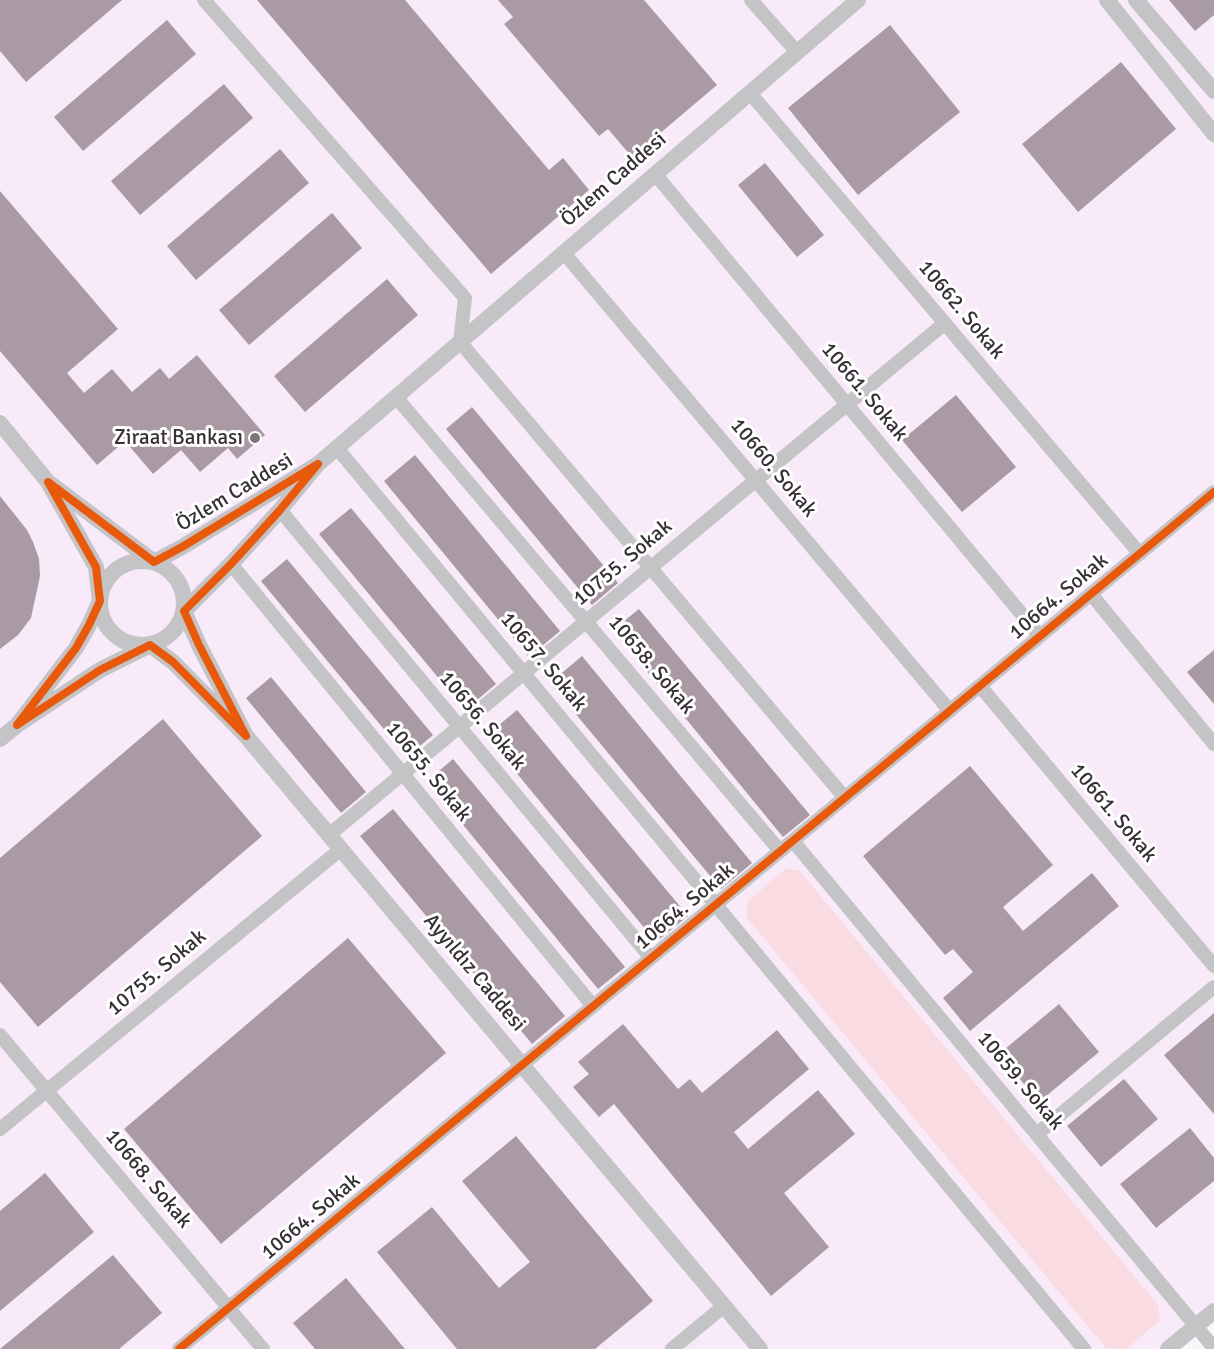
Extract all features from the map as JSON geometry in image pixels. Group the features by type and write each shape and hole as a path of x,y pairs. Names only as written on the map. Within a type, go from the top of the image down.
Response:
{"street":[{"path":"204,0 465,298 460,342 845,798"},
{"path":"751,0 797,52"},
{"name":"Özlem Caddesi","path":"154,562 183,547 318,464 858,0"},
{"path":"1107,0 1214,135"},
{"path":"1136,0 1214,91"},
{"name":"10662. Sokak","path":"750,93 1140,554"},
{"name":"10661. Sokak","path":"655,174 1040,636"},
{"name":"10660. Sokak","path":"564,253 950,711"},
{"name":"10755. Sokak","path":"329,835 945,323"},
{"name":"10658. Sokak","path":"396,397 780,851"},
{"path":"0,423 48,482 96,567 101,613 106,625 125,642 150,645"},
{"name":"10657. Sokak","path":"337,448 717,904"},
{"name":"Özlem Caddesi","path":"184,611 231,564 318,464"},
{"path":"48,482 154,562"},
{"name":"10664. Sokak","path":"179,1349 1214,492"},
{"name":"10656. Sokak","path":"280,510 651,958"},
{"path":"0,739 17,725 100,670 172,633 180,623 185,598 182,586 166,567 142,560 129,562 109,577 89,625 76,648 17,725"},
{"name":"10655. Sokak","path":"231,564 593,1006"},
{"path":"1091,594 1214,744"},
{"name":"Ayyıldız Caddesi","path":"184,611 246,736"},
{"name":"Ayyıldız Caddesi","path":"150,645 174,662 246,736 760,1349"},
{"name":"10661. Sokak","path":"980,686 1214,966"},
{"name":"10659. Sokak","path":"793,841 1214,1348"},
{"name":"10755. Sokak","path":"0,1130 341,849"},
{"path":"717,904 1084,1349"},
{"path":"1037,1134 1214,987"},
{"name":"10668. Sokak","path":"0,1035 263,1349"},
{"path":"672,1349 724,1306"},
{"path":"1168,1349 1214,1311"}],"shaded area":[{"path":"0,0 1214,0 1214,1301 1156,1349 0,1349"},
{"path":"786,868 800,871 1158,1305 1160,1320 1126,1349 1106,1348 747,918 747,902"}],"building":[{"path":"0,0 122,0 26,82 0,51"},
{"path":"257,0 405,0 549,170 563,158 589,190 491,274"},
{"path":"498,0 644,0 717,85 632,157 608,129 599,136 504,24 513,17"},
{"path":"1169,0 1214,0 1214,15 1195,31"},
{"path":"167,20 196,54 83,151 54,117"},
{"path":"890,25 960,112 858,195 788,108"},
{"path":"1121,62 1176,129 1078,212 1022,144"},
{"path":"224,84 253,118 140,215 111,181"},
{"path":"280,149 309,183 196,280 167,246"},
{"path":"765,163 824,235 797,257 738,185"},
{"path":"0,191 118,329 67,373 84,393 112,369 132,392 160,368 169,379 197,355 265,435 237,459 228,448 200,472 181,450 153,474 125,441 97,465 0,351"},
{"path":"332,213 362,248 249,345 219,310"},
{"path":"387,279 418,315 305,412 274,376"},
{"path":"956,395 1016,467 962,512 902,440"},
{"path":"472,407 618,583 592,605 446,429"},
{"path":"415,455 560,631 529,657 384,481"},
{"path":"0,496 27,530 33,542 39,559 40,576 31,618 18,635 0,649"},
{"path":"351,508 496,684 465,710 319,534"},
{"path":"287,559 433,735 407,757 261,581"},
{"path":"639,609 810,815 783,837 613,630"},
{"path":"1214,650 1214,704 1187,672"},
{"path":"582,656 752,863 721,889 550,683"},
{"path":"271,677 366,792 341,813 246,698"},
{"path":"517,710 688,916 656,942 486,736"},
{"path":"163,719 262,836 38,1027 0,982 0,858"},
{"path":"453,759 625,967 598,989 427,781"},
{"path":"970,766 1053,865 1003,907 1023,931 1092,873 1119,906 970,1031 943,998 973,972 953,949 945,955 863,856"},
{"path":"393,809 565,1016 532,1044 360,836"},
{"path":"348,938 446,1053 221,1244 124,1129"},
{"path":"1059,1004 1099,1052 1039,1102 999,1054"},
{"path":"1214,1013 1214,1114 1164,1055"},
{"path":"623,1024 678,1089 690,1079 702,1093 777,1030 809,1069 734,1132 748,1149 818,1090 855,1134 784,1193 829,1247 771,1296 614,1104 599,1117 573,1087 589,1074 578,1062"},
{"path":"1124,1079 1158,1119 1101,1167 1067,1126"},
{"path":"1190,1128 1214,1158 1214,1181 1156,1228 1120,1184"},
{"path":"516,1136 653,1301 595,1349 457,1349 377,1252 432,1207 499,1288 530,1262 462,1181"},
{"path":"45,1173 94,1232 0,1311 0,1211"},
{"path":"113,1255 162,1313 119,1349 0,1349"},
{"path":"346,1278 405,1349 315,1349 293,1323"}],"cycle path":[{"path":"318,464 231,564 184,611 246,736 173,662 150,645 100,670 17,725 76,648 100,601 96,567 48,482 154,562 318,464"},
{"path":"179,1349 1214,492"}],"place":[{"name":"Ziraat Bankası","path":"255,438"}]}
